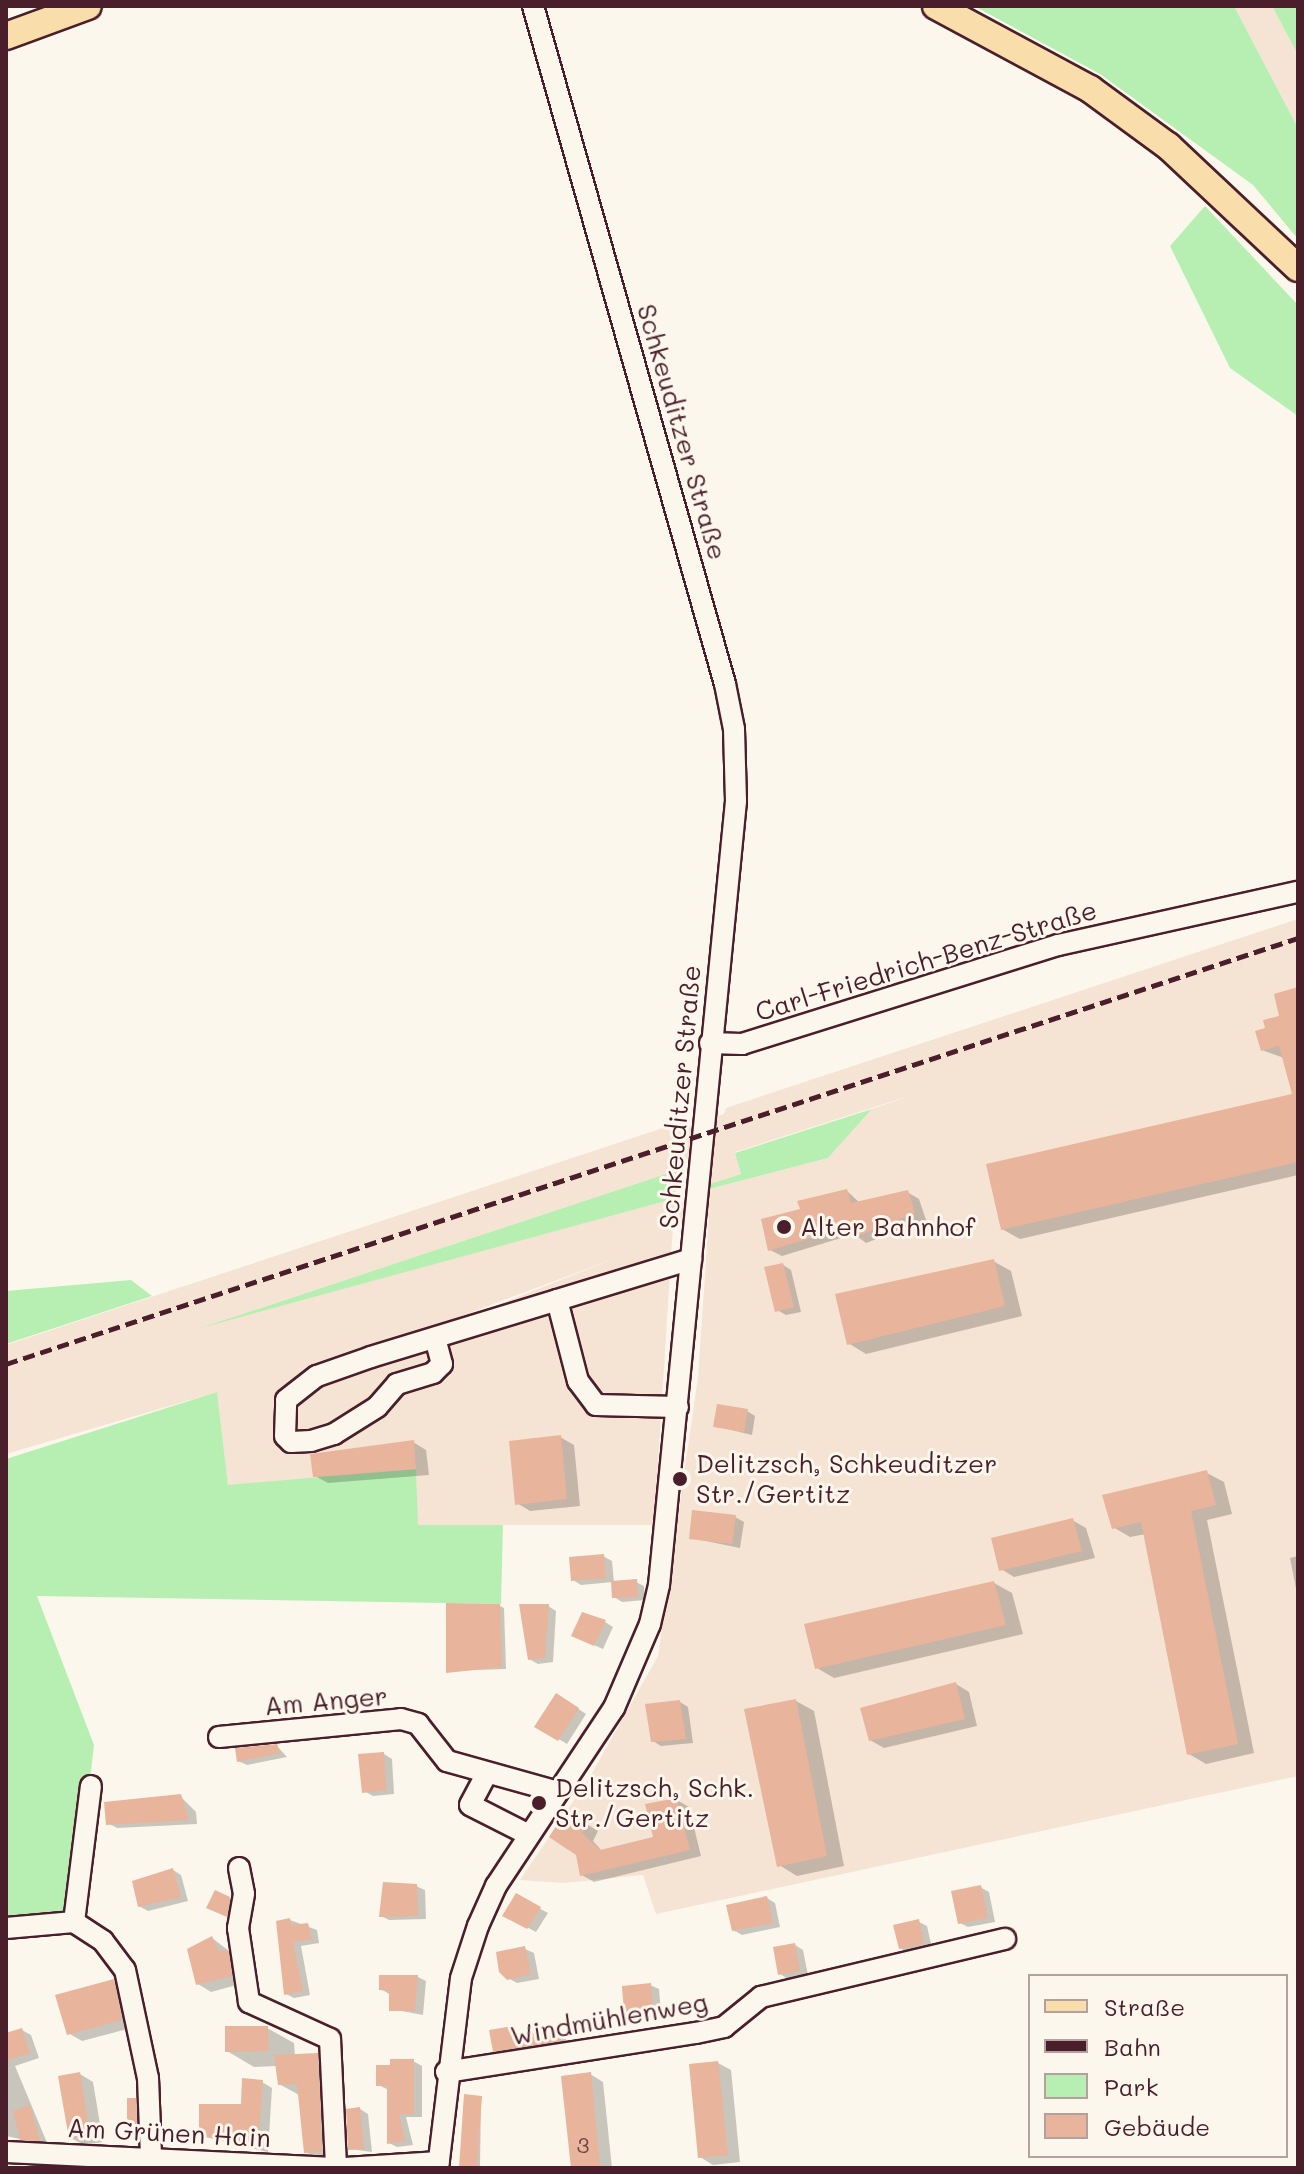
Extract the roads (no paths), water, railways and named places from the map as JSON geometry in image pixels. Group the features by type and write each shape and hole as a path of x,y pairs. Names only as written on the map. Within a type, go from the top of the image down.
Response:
{"main road":[{"path":"6,36 88,6"},
{"path":"936,6 1090,89 1157,138 1231,201 1298,268"}],"street":[{"name":"Schkeuditzer Straße","path":"438,2165 446,2072 468,1954 496,1886 614,1708 650,1624 664,1552 710,1043 736,801 734,729 533,6"},
{"name":"Carl-Friedrich-Benz-Straße","path":"710,1043 742,1044 1058,945 1298,892"},
{"path":"435,1338 442,1364 433,1373 397,1384 377,1407 334,1434 311,1441 291,1442 285,1436 286,1400 308,1380 435,1338 691,1259"},
{"path":"557,1300 578,1381 596,1405 678,1407"},
{"name":"Am Anger","path":"219,1737 401,1719 418,1724 447,1761 558,1792"},
{"path":"487,1773 470,1805 529,1835"},
{"path":"74,1922 91,1786"},
{"path":"239,1868 244,1894 238,1928 249,2002 330,2039 336,2168"},
{"path":"6,1928 74,1922 103,1941 125,1970 148,2078 151,2157"},
{"name":"Windmühlenweg","path":"446,2072 724,2027 761,1997 1005,1939"},
{"name":"Am Grünen Hain","path":"6,2152 329,2168"},
{"path":"345,2168 438,2165"}],"railway":[{"path":"6,1364 1298,938"}],"place":[{"name":"Alter Bahnhof","path":"784,1227"},
{"name":"Delitzsch, Schkeuditzer Str./Gertitz","path":"680,1479"},
{"name":"Delitzsch, Schk. Str./Gertitz","path":"539,1803"}]}
